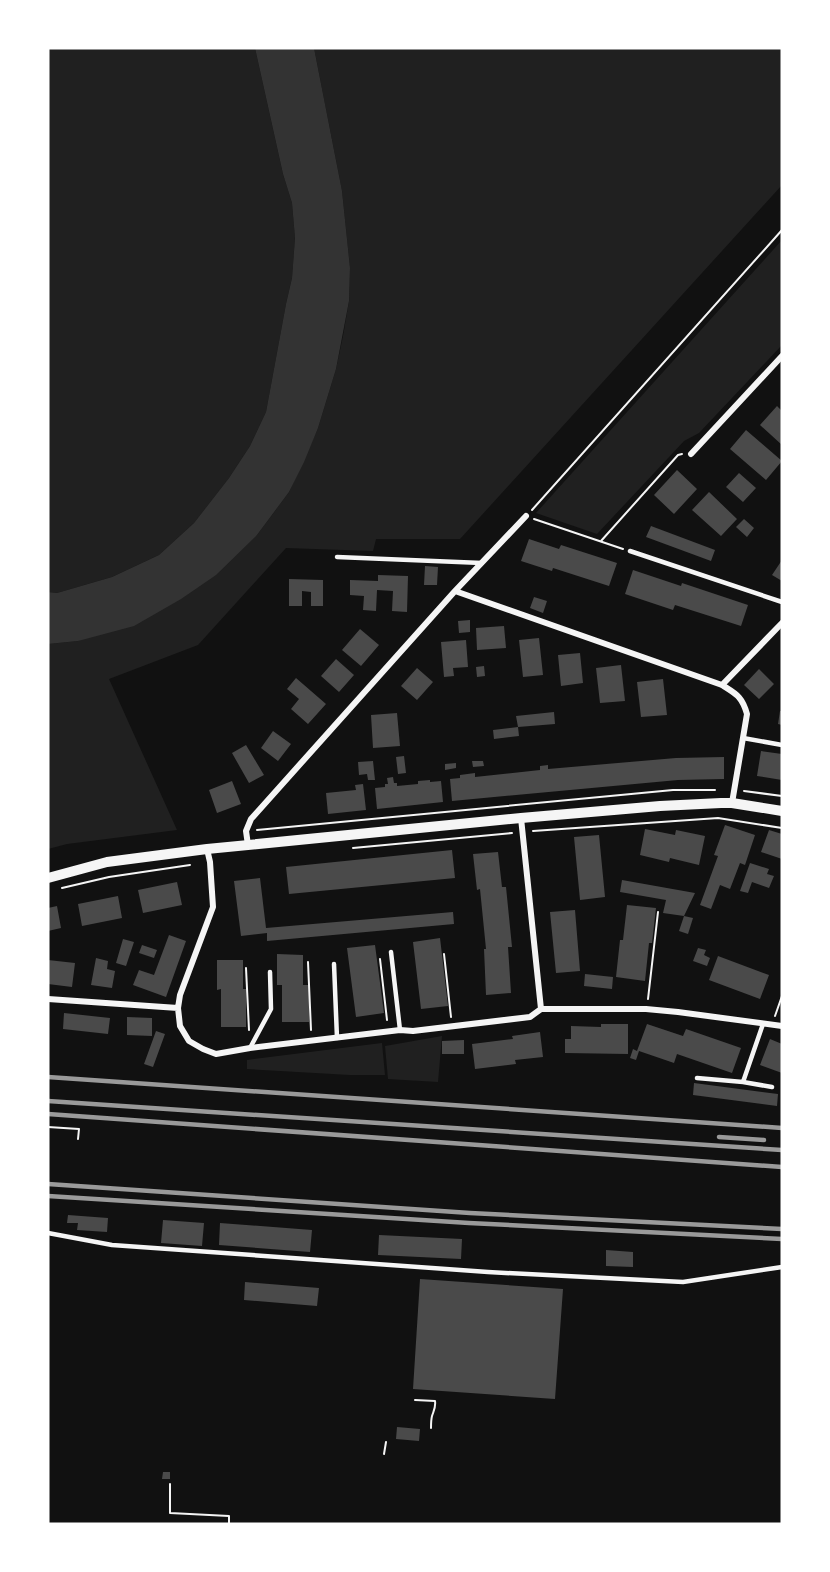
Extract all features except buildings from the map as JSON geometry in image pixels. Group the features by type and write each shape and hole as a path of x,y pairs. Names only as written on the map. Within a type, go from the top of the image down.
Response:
{"street":[{"path":"691,454 782,356"},
{"path":"248,845 246,831 250,819 455,591 526,516"},
{"path":"455,591 722,685 735,693 744,703 747,714 732,803"},
{"path":"722,685 782,623"},
{"path":"48,878 107,862 207,849 520,818 660,806 732,803 782,812"},
{"path":"520,818 541,1010"},
{"path":"207,849 213,906 180,995 178,1008 180,1026 189,1041 216,1054 400,1030 413,1031 530,1017 541,1010 646,1009 782,1026"},
{"path":"48,999 178,1008"}],"lane":[{"path":"630,551 782,602"},
{"path":"338,557 482,563"},
{"path":"742,738 782,745"},
{"path":"391,952 400,1030"},
{"path":"334,964 337,1038"},
{"path":"250,1048 271,1009 270,972"},
{"path":"743,1082 763,1024"},
{"path":"697,1078 772,1087"},
{"path":"48,1233 112,1245 488,1272 660,1281 692,1281 782,1267"}],"path":[{"path":"630,551 526,516 782,230"},
{"path":"601,542 678,455 691,454"},
{"path":"344,849 522,832 717,818 782,828"},
{"path":"58,889 109,877 189,865"},
{"path":"646,1009 658,912"},
{"path":"444,954 452,1026"},
{"path":"380,959 388,1032"},
{"path":"308,962 311,1041"},
{"path":"246,968 250,1048"},
{"path":"772,1025 782,996"},
{"path":"48,1126 79,1129 78,1139"},
{"path":"415,1400 435,1401 431,1428"},
{"path":"384,1454 386,1442"},
{"path":"170,1484 170,1513 229,1516 229,1524"}],"shaded area":[{"path":"48,48 255,48 283,174 292,203 295,238 292,278 266,412 250,446 229,478 194,523 159,555 112,577 57,593 48,592"},
{"path":"255,48 314,48 342,191 350,268 349,301 336,369 318,428 289,492 257,535 216,575 181,599 134,626 78,641 48,644 48,592 57,593 112,577 159,555 194,523 229,478 250,446 266,412 292,278 295,238 292,203 283,174"},
{"path":"314,48 782,48 782,185 460,539 376,539 373,551 286,548 198,645 109,679 177,830 67,844 48,849 48,644 78,641 257,535 289,492 318,428 336,369 343,336 349,301 350,268 342,191"},
{"path":"782,240 782,345 699,433 684,441 597,534 536,513"},
{"path":"442,1036 438,1082 388,1079 385,1046"},
{"path":"382,1043 385,1075 247,1069 247,1060"}],"railway":[{"path":"48,1077 782,1128"},
{"path":"48,1101 782,1150"},
{"path":"48,1114 782,1167"},
{"path":"719,1137 764,1140"},
{"path":"48,1184 470,1213 782,1229"},
{"path":"48,1196 469,1223 782,1239"}]}
